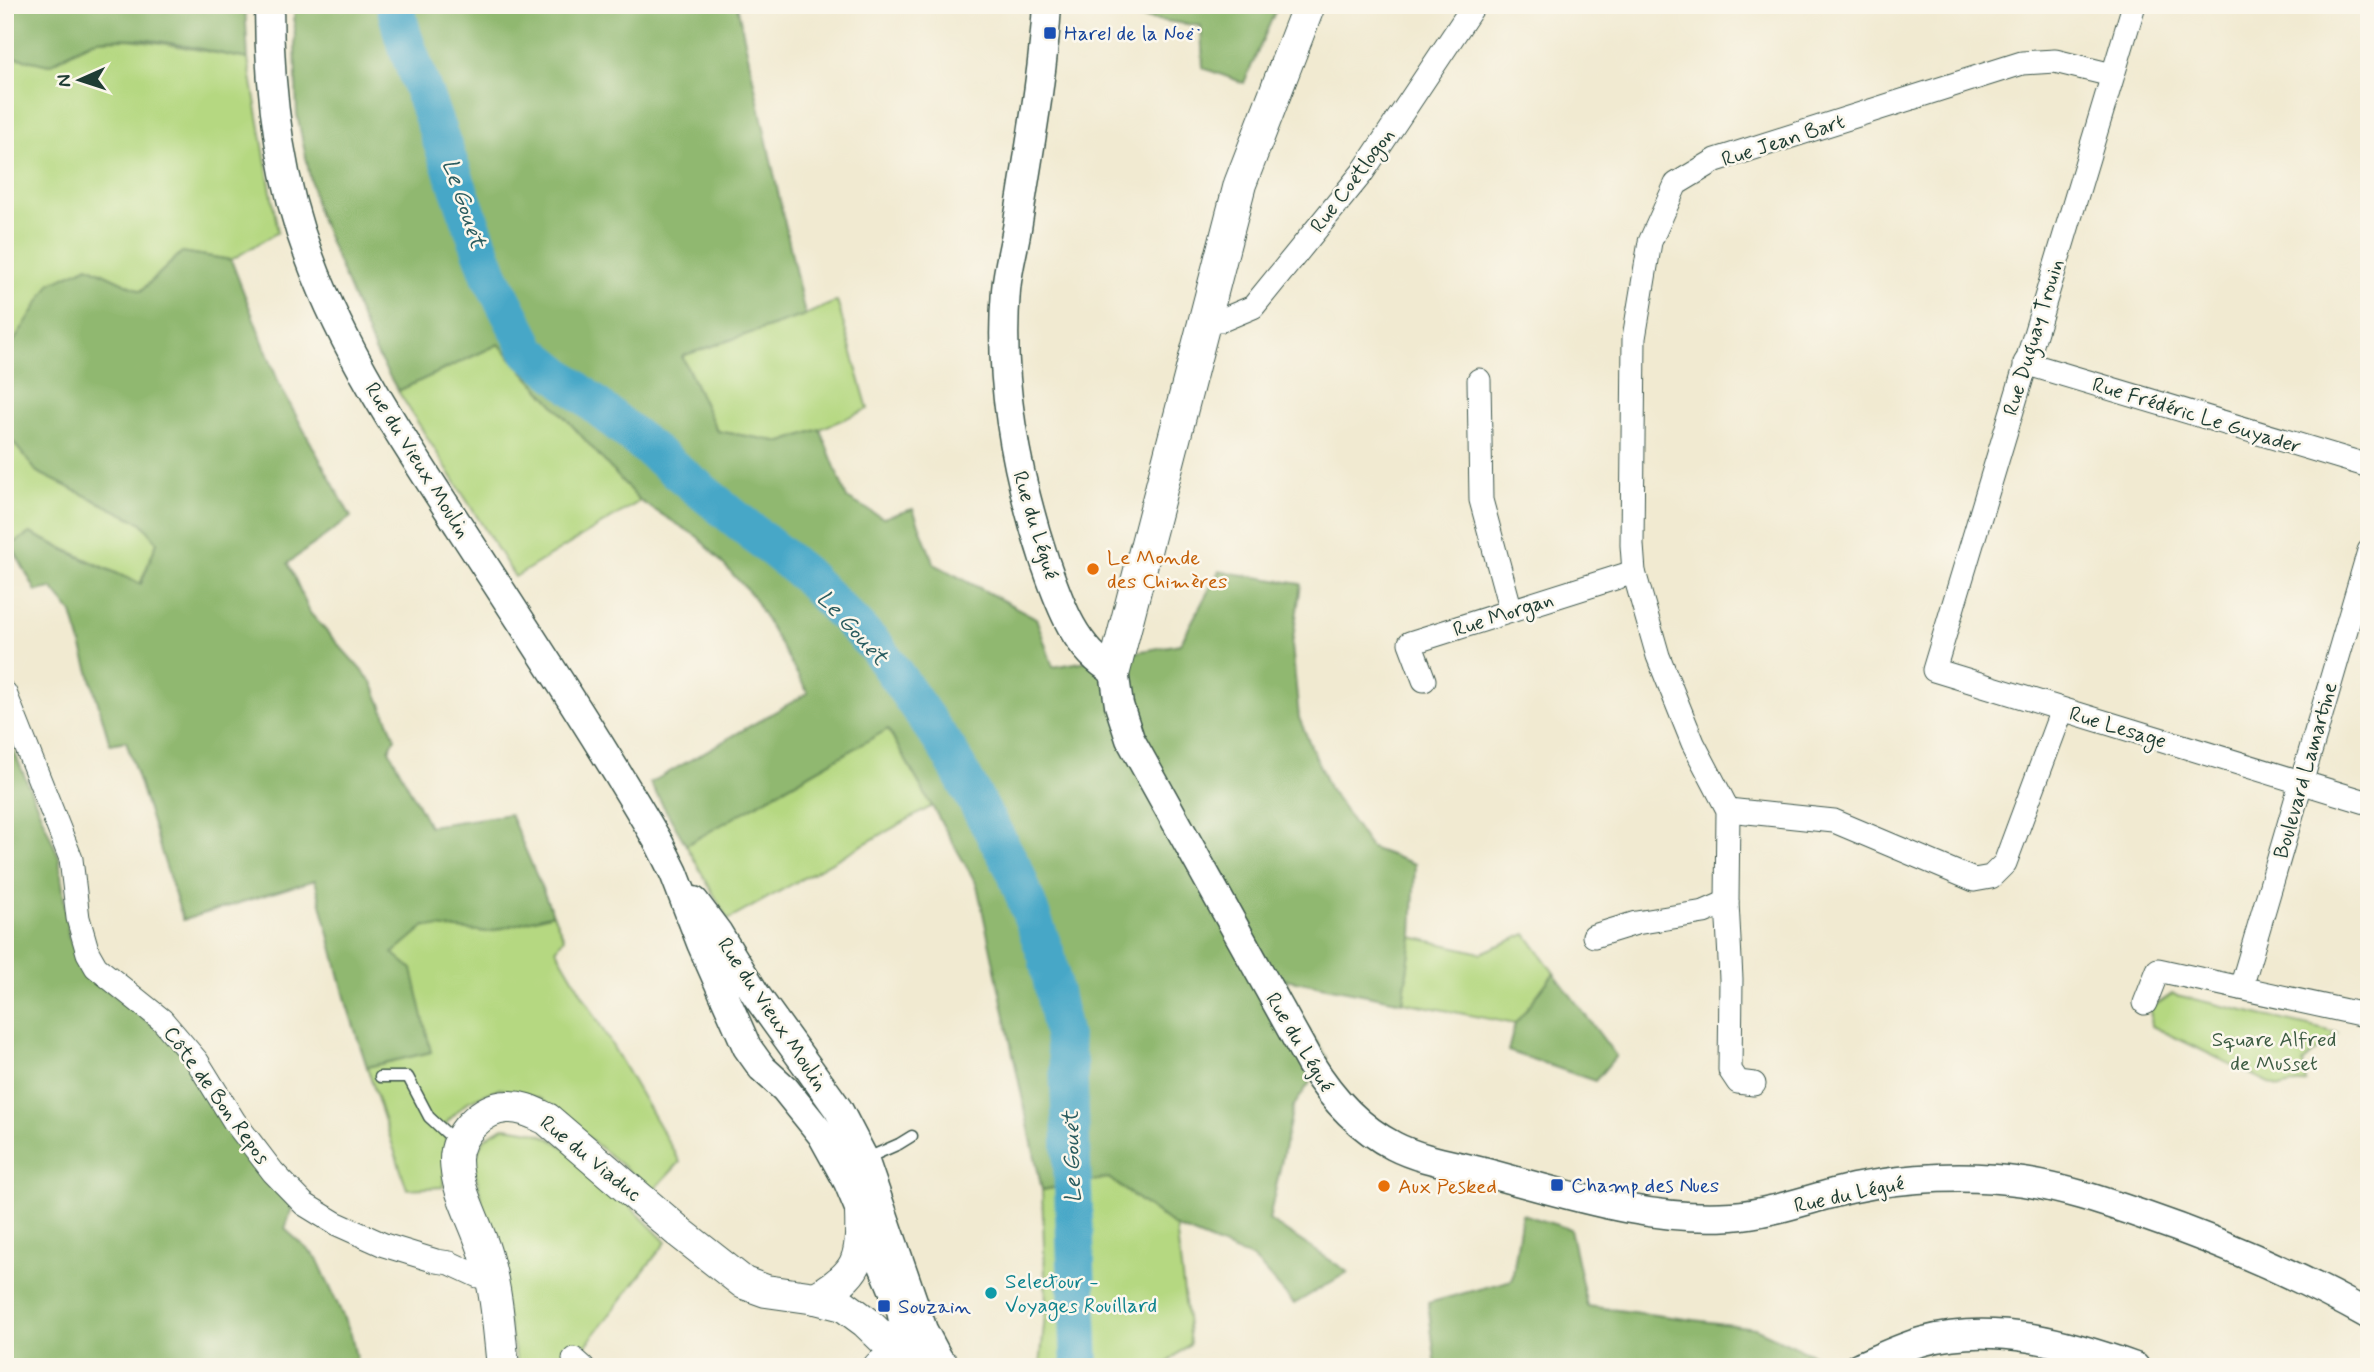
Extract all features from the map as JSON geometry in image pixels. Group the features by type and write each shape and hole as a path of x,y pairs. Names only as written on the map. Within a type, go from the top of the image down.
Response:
{"main road":[{"path":"1114,671 1240,184 1309,5"},
{"name":"Rue du Viaduc","path":"458,1144 471,1125 486,1113 507,1107 526,1109 547,1119 679,1232 744,1283 766,1291 843,1305 895,1348 894,1359"},
{"path":"458,1144 457,1175 478,1230 491,1277 503,1367"},
{"path":"816,1298 837,1284 855,1266 861,1251 861,1213"},
{"path":"853,1312 870,1367"},
{"path":"894,1359 922,1355 942,1365"}],"street":[{"name":"Rue du Vieux Moulin","path":"269,5 272,101 278,143 309,258 329,307 366,376 429,481 627,789 674,873 718,933 756,995 838,1109 864,1159 923,1330 942,1365"},
{"name":"Rue du Légué","path":"1047,5 1036,99 1006,291 1005,364 1009,411 1027,509 1070,627 1099,663 1114,671 1119,705 1130,739 1310,1063 1322,1083 1351,1116 1395,1146 1434,1159 1617,1206 1691,1217 1759,1214 1854,1188 1887,1183 1958,1179 2025,1182 2107,1202 2223,1244 2286,1272 2369,1315"},
{"name":"Rue Coëtlogon","path":"1205,320 1223,320 1252,307 1362,173 1474,5"},
{"name":"Rue Duguay Trouin","path":"1934,670 2134,5"},
{"name":"Rue Jean Bart","path":"1728,810 1693,743 1658,656 1633,572 1634,338 1650,242 1676,184 1716,160 2022,63 2055,61 2112,75"},
{"name":"Rue Frédéric Le Guyader","path":"2025,363 2369,466"},
{"path":"1479,380 1481,500 1511,611"},
{"name":"Boulevard Lamartine","path":"2241,988 2369,551"},
{"name":"Rue Morgan","path":"1424,680 1410,643 1633,572"},
{"name":"Rue Lesage","path":"1934,670 2369,803"},
{"name":"Côte de Bon Repos","path":"5,694 71,859 78,918 88,953 96,967 162,1020 197,1060 234,1121 273,1172 304,1204 335,1223 384,1245 450,1263 478,1276 491,1277"},
{"path":"1755,1084 1738,1082 1730,1070 1728,810 1834,821 1974,880 1991,877 2005,863 2063,710"},
{"name":"Rue du Vieux Moulin","path":"674,873 701,943 747,1047 762,1068 785,1089 822,1135 848,1182 900,1306 905,1330 894,1359"},
{"path":"1594,936 1636,923 1704,912 1727,902"},
{"path":"2145,1003 2158,970 2369,1016"},
{"path":"1858,1367 1925,1341 1980,1334 2019,1337 2081,1348 2135,1367"}],"lane":[{"path":"380,1077 408,1077 429,1117 458,1144"},
{"name":"Rue du Vieux Moulin","path":"785,1089 819,1113"},
{"path":"840,1139 850,1156 857,1160 899,1144 912,1136"}],"green space":[{"path":"5,5 245,5 248,59 173,44 116,38 91,42 49,65 5,55"},
{"path":"294,5 737,5 805,315 682,356 717,431 782,442 820,429 847,498 883,518 913,509 934,564 1036,618 1053,667 1180,644 1219,571 1301,584 1292,645 1299,718 1329,788 1371,848 1415,864 1412,937 1403,1002 1285,979 1306,1026 1327,1058 1293,1107 1269,1220 1348,1272 1294,1304 1254,1259 1176,1227 1109,1178 1042,1190 977,885 888,729 686,845 650,783 808,693 752,595 698,537 640,501 499,344 398,391 375,351 317,211 297,114"},
{"path":"1139,5 1278,5 1244,83 1203,68 1201,26 1135,17"},
{"path":"127,39 248,59 278,232 231,260 182,252 141,291 88,266 9,349 5,421 5,55 49,65 95,40"},
{"path":"182,252 231,260 280,386 351,517 288,563 310,613 372,682 395,738 389,750 429,826 510,814 553,914 488,932 425,926 393,953 412,969 431,1052 367,1067 347,1005 315,880 183,920 126,741 110,744 72,613 52,588 36,591 11,545 30,533 141,584 157,542 142,523 37,472 5,432 9,349 51,283 88,266 141,291"},
{"path":"837,301 868,409 782,442 717,431 682,356 805,315"},
{"path":"499,344 640,501 515,577 398,391"},
{"path":"5,432 37,472 142,523 157,542 140,584 30,533 11,545 5,534"},
{"path":"888,729 932,806 728,920 686,845"},
{"path":"5,730 59,857 69,938 91,977 174,1042 293,1206 285,1229 317,1258 351,1334 358,1367 5,1367"},
{"path":"553,914 564,938 556,949 680,1162 653,1191 541,1099 499,1088 467,1102 447,1122 443,1187 407,1189 367,1067 431,1052 392,953 425,925 488,932"},
{"path":"1526,934 1554,973 1515,1024 1403,1002 1412,937 1481,953"},
{"path":"1554,973 1616,1056 1595,1081 1508,1051 1515,1024"},
{"name":"Square Alfred de Musset","path":"2172,994 2338,1033 2303,1063 2306,1082 2279,1088 2152,1026 2150,1009"},
{"path":"504,1127 547,1137 578,1157 666,1242 569,1367 518,1367 475,1170 482,1143"},
{"path":"1108,1178 1176,1227 1190,1343 1163,1367 1040,1367 1046,1303 1042,1190"},
{"path":"1522,1214 1570,1229 1587,1306 1755,1328 1839,1367 1436,1367 1428,1303 1512,1280"}],"waterway":[{"name":"Le Gouët","path":"395,5 403,36 490,275 529,351 804,574 877,648 948,750 1015,871 1047,957 1068,1062 1080,1367"}],"place":[{"name":"Harel de la Noë","path":"1050,33"},
{"name":"Le Monde des Chimères","path":"1093,569"},
{"name":"Champ des Nues","path":"1557,1185"},
{"name":"Aux Pesked","path":"1384,1186"},
{"name":"Selectour - Voyages Rouillard","path":"991,1293"},
{"name":"Souzain","path":"884,1306"}]}
